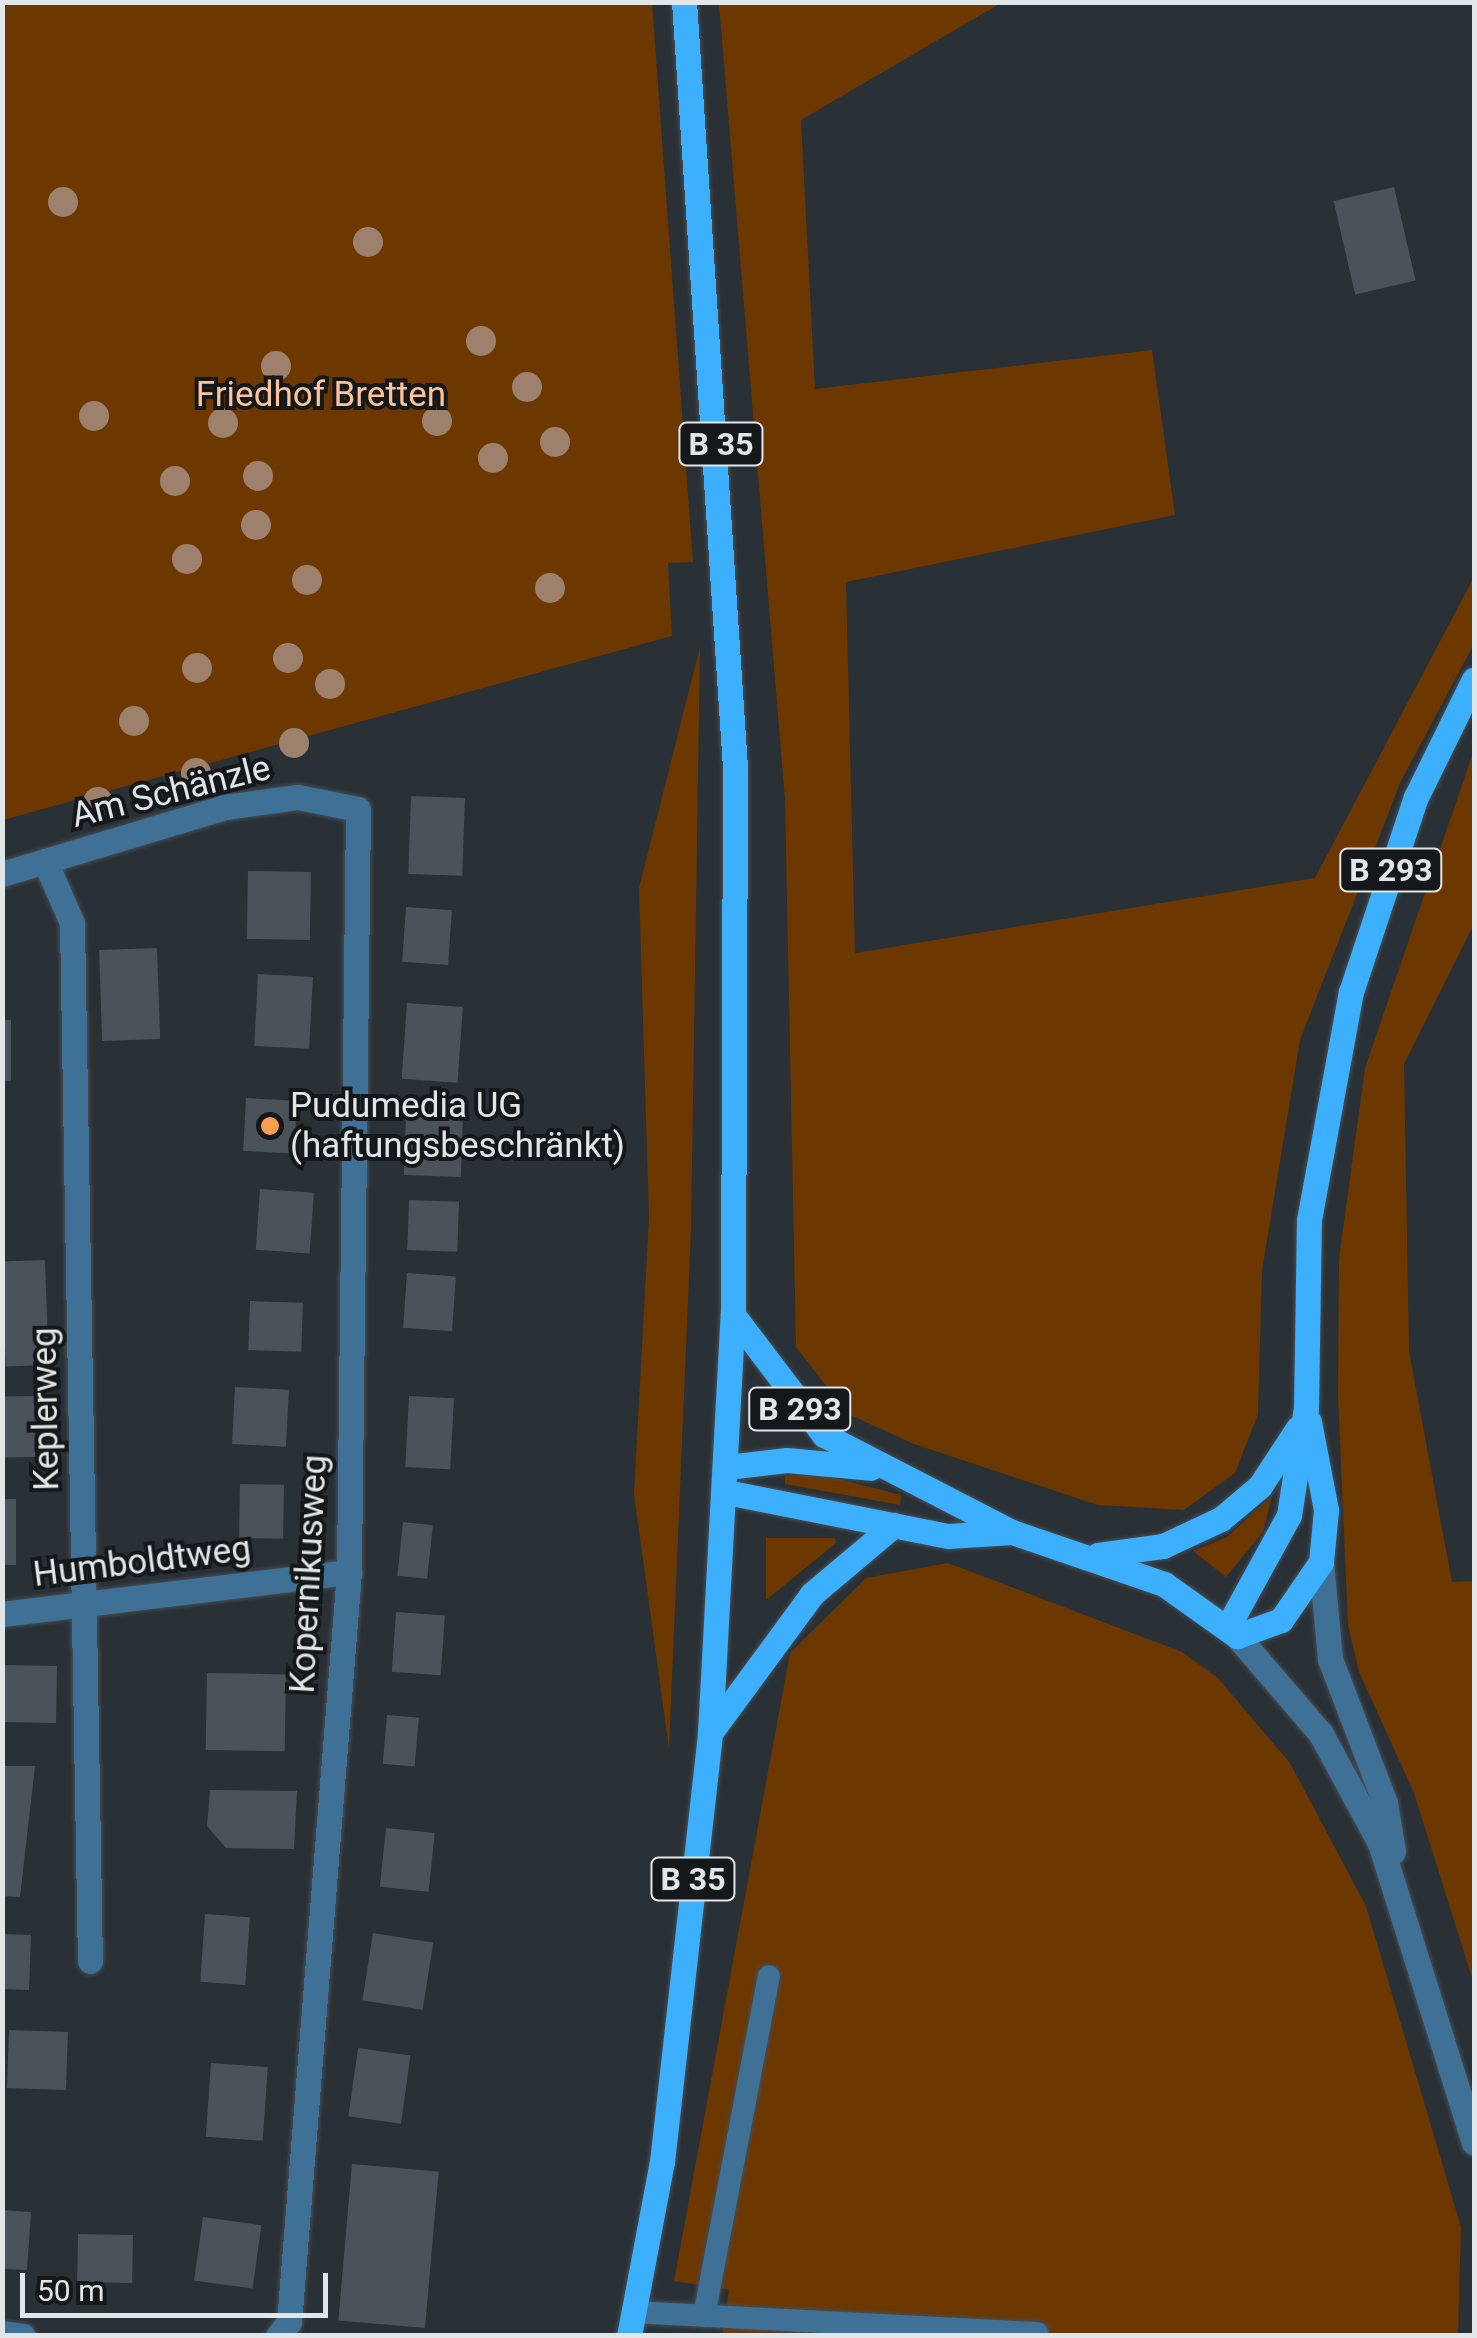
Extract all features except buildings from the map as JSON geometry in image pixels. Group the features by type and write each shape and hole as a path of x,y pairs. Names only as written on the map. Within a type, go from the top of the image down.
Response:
{"main road":[{"name":"B 35","path":"632,2324 662,2162 710,1733 733,1314 732,692 684,2"},
{"name":"B 293","path":"733,1314 811,1424 896,1472 1012,1532 1094,1556 1164,1584 1232,1632 1280,1620 1321,1562 1326,1510 1306,1408 1309,1220 1351,992 1416,797 1474,679"},
{"name":"B 293","path":"1094,1556 1163,1546 1221,1520 1260,1486 1306,1408"},
{"path":"1232,1632 1288,1515 1306,1408"},
{"path":"726,1479 811,1460 896,1472"},
{"name":"B 293","path":"726,1479 948,1536 1012,1532"},
{"path":"710,1733 812,1594 894,1524"}],"street":[{"name":"Am Schänzle","path":"2,874 224,807 298,797 358,809"},
{"name":"Kopernikusweg","path":"278,2336 289,2322 349,1572 358,809"},
{"name":"Keplerweg","path":"45,861 72,923 90,1962"},
{"path":"1321,1562 1330,1659 1385,1803 1397,1891"},
{"name":"Humboldtweg","path":"2,1614 349,1572"},
{"path":"1232,1632 1321,1734 1397,1891 1474,2143"},
{"path":"2,2334 22,2336"}],"lane":[{"path":"704,2316 769,1976"},
{"path":"632,2324 704,2316 1037,2333"}],"green space":[{"name":"Friedhof Bretten","path":"3,2 652,3 693,562 668,563 672,636 3,820"},
{"path":"719,3 1001,3 801,120 815,389 1152,350 1175,515 846,582 855,953 1315,878 1474,577 1474,644 1401,781 1300,1040 1262,1271 1258,1414 1235,1473 1184,1510 1098,1505 914,1444 848,1414 796,1347 785,800"},
{"path":"700,647 691,1230 669,1749 634,1494 649,1217 639,888"},
{"path":"1474,750 1474,924 1404,1064 1409,1351 1452,1582 1474,1581 1474,1984 1414,1793 1359,1672 1348,1625 1338,1395 1339,1259 1365,1068"},
{"path":"823,1475 901,1495 900,1505 785,1484 785,1476"},
{"path":"1272,1496 1263,1532 1226,1577 1193,1551 1227,1537"},
{"path":"766,1538 835,1538 836,1543 766,1600"},
{"path":"948,1563 1182,1652 1218,1678 1290,1763 1366,1906 1461,2227 1458,2335 722,2335 729,2290 674,2281 790,1653 866,1578"}],"place":[{"name":"Pudumedia UG (haftungsbeschränkt)","path":"270,1126"}]}
